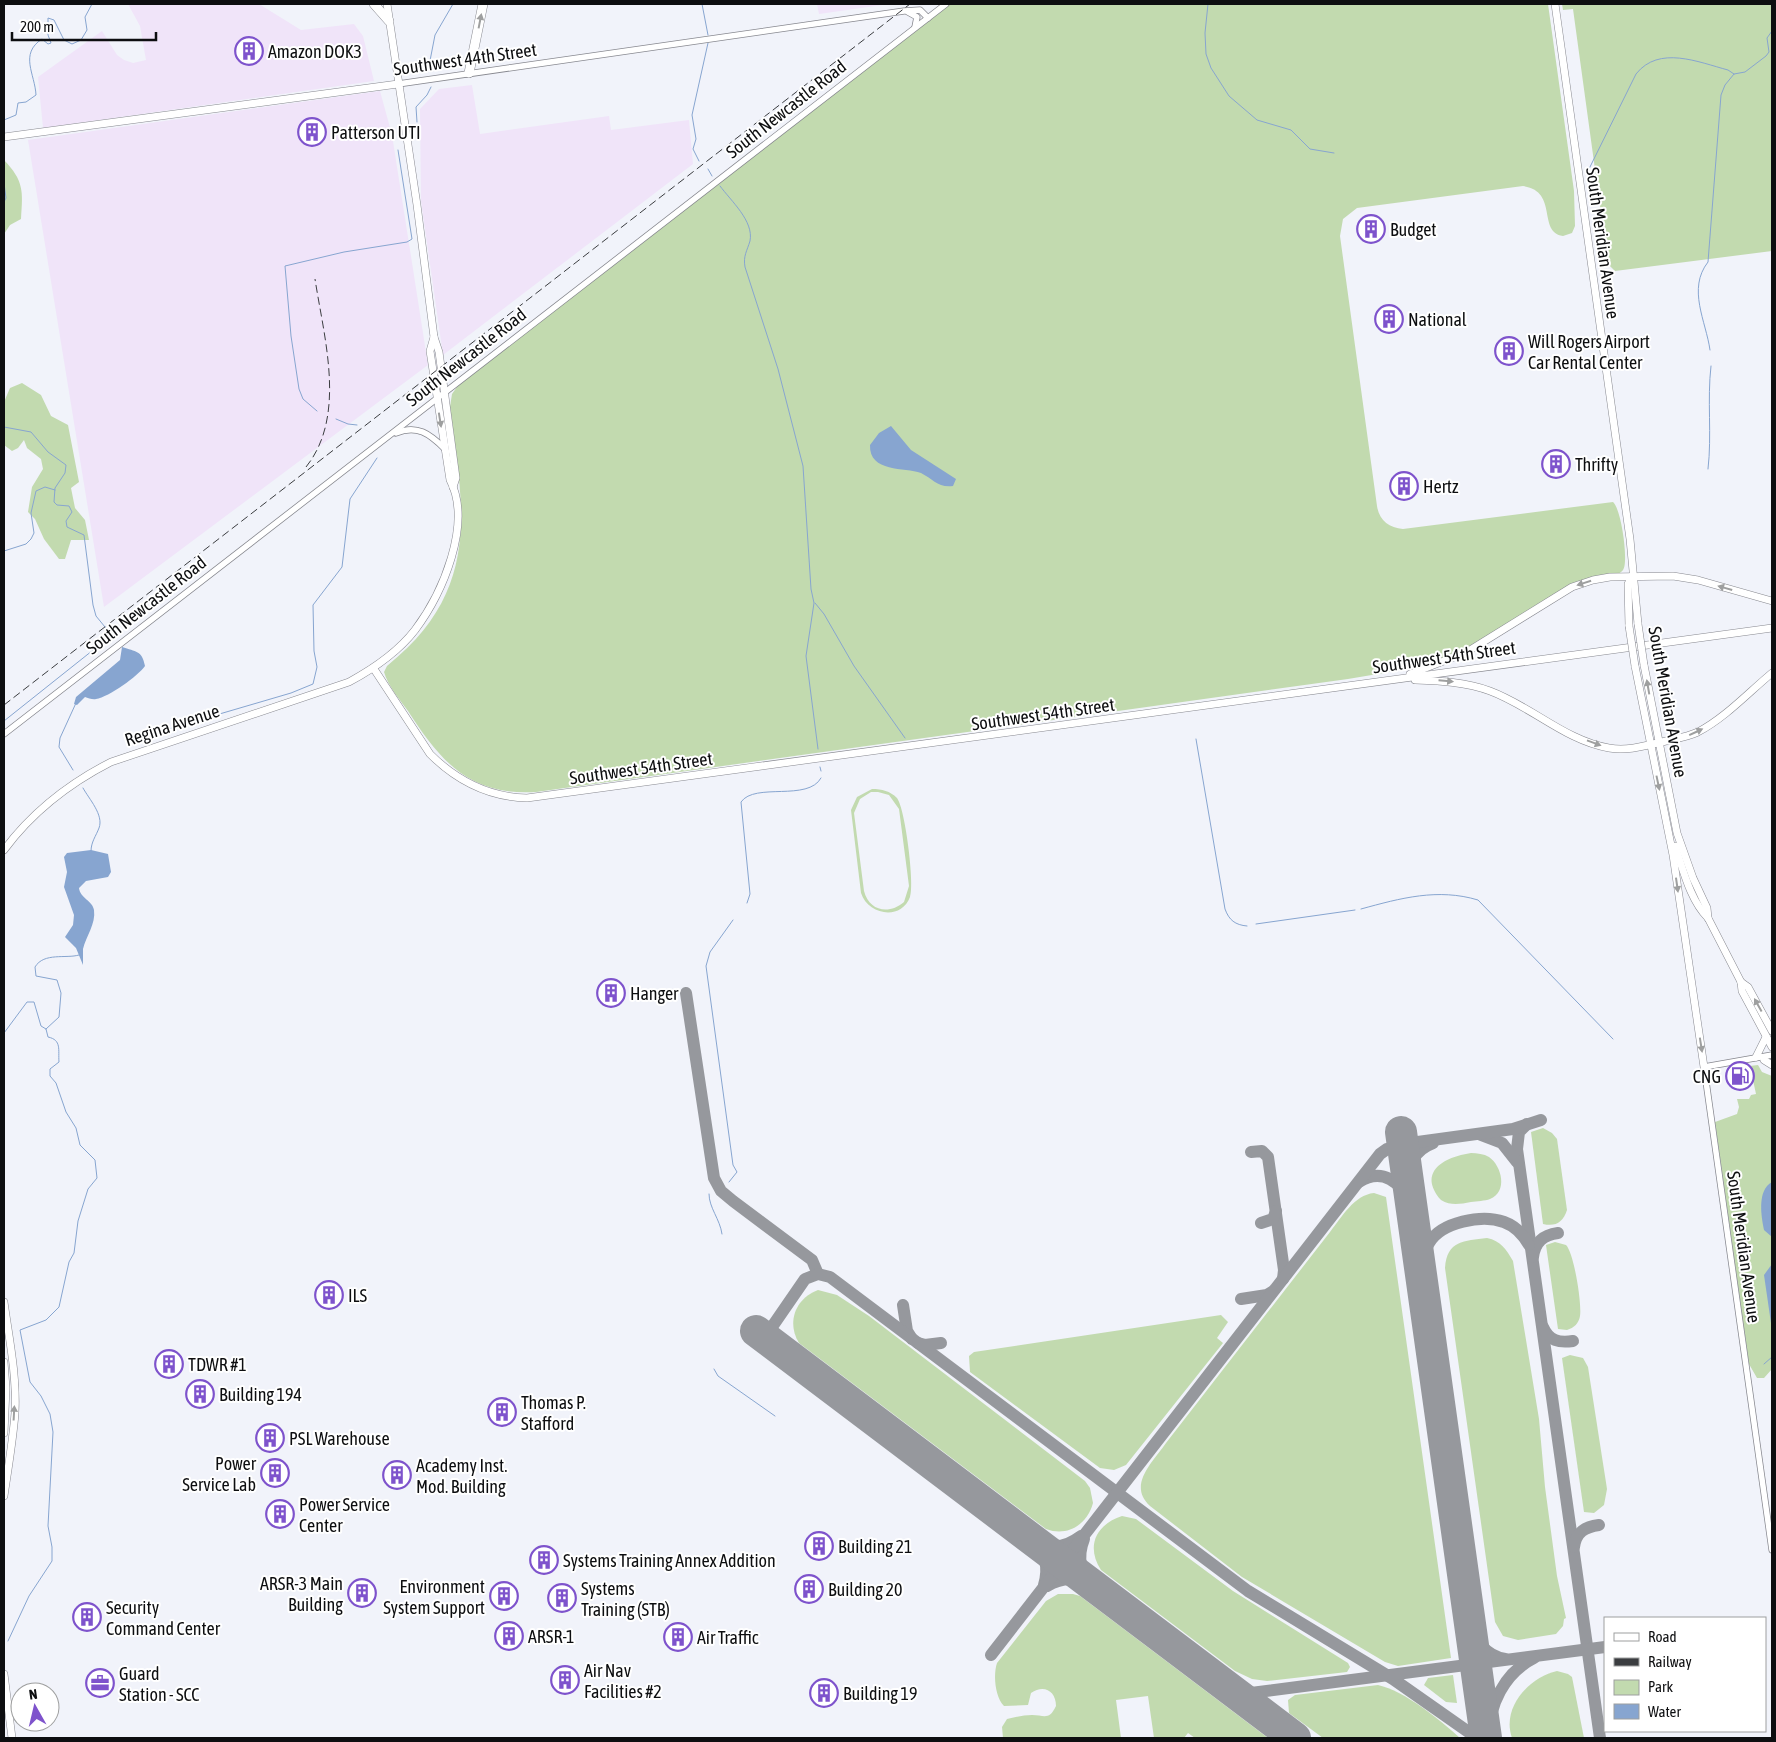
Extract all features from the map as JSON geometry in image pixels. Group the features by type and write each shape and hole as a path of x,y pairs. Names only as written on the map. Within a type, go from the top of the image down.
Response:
{"highway":[{"path":"374,4 389,21"},
{"path":"469,73 483,4"}],"main road":[{"path":"387,4 417,205 434,337 440,352 456,478 453,487"},
{"name":"South Meridian Avenue","path":"1555,4 1630,539 1632,576 1636,585 1638,624 1644,665 1677,833 1693,878 1707,908 1708,918"},
{"name":"Southwest 44th Street","path":"4,137 398,84"},
{"path":"434,337 430,351 450,480 453,487"},
{"name":"Regina Avenue","path":"4,850 18,832 50,800 70,784 111,762 317,694 374,669 414,632 441,586 452,553 456,533 457,513 453,487"},
{"path":"1397,678 1467,652 1572,587 1593,580 1632,576 1685,577 1772,601"},
{"name":"South Meridian Avenue","path":"1632,576 1628,584 1629,626 1665,820"},
{"name":"Southwest 54th Street","path":"374,669 430,754 441,765 478,789 509,798 527,798 1046,729 1397,678 1772,628"},
{"path":"1397,678 1456,682 1489,690 1529,708 1571,733 1599,745 1623,749 1650,746 1686,736 1708,726 1772,673"},
{"path":"1665,820 1692,893 1701,911 1708,918 1741,982 1742,991 1772,1048"},
{"path":"1665,820 1704,1067"},
{"path":"1741,982 1748,987 1772,1031"},
{"path":"1756,1057 1766,1037"},
{"path":"1764,1060 1772,1065"},
{"path":"4,1302 12,1356 15,1396 4,1496"},
{"path":"4,1362 6,1388 4,1433"},
{"path":"4,1674 12,1738"}],"street":[{"name":"South Newcastle Road","path":"4,734 946,4"},
{"name":"Southwest 44th Street","path":"398,84 904,11 920,10 928,18"},
{"path":"904,11 917,17 914,28"},
{"path":"387,437 408,429 420,430 429,434 445,448"},
{"path":"1739,1062 1756,1057 1772,1057"},
{"path":"1704,1067 1764,1060 1772,1057"},
{"name":"South Meridian Avenue","path":"1704,1067 1772,1550"}],"shaded area":[{"path":"128,4 259,4 301,30 354,24 363,36 374,81 43,128 38,77 102,31 117,55 124,60 133,63 146,60 140,26"},
{"path":"817,4 889,4 819,14"},
{"path":"472,85 480,134 609,116 611,130 689,120 693,164 443,355 421,201 420,109 439,89"},
{"path":"380,91 392,135 428,365 104,607 28,140"}],"green space":[{"path":"950,4 1548,4 1574,191 1575,226 1572,233 1563,236 1555,233 1548,220 1545,203 1541,195 1534,189 1523,186 1357,208 1343,219 1340,236 1377,506 1382,519 1393,527 1403,529 1613,502 1619,514 1623,535 1625,565 1623,570 1614,575 1593,578 1468,649 1425,666 1348,679 536,792 513,792 475,782 446,760 433,746 394,693 384,672 387,666 417,638 438,609 452,579 459,547 461,515 450,407 452,394 459,384"},
{"path":"1562,4 1772,4 1772,251 1615,271 1608,264 1573,9 1563,10"},
{"path":"4,160 11,167 19,181 22,201 21,219 10,225 4,234"},
{"path":"22,383 41,395 51,416 68,425 79,482 71,488 75,508 85,520 89,540 71,540 65,559 59,559 44,539 35,519 28,512 32,487 43,469 41,459 27,448 24,440 18,448 12,451 4,445 4,402 10,388"},
{"path":"872,789 882,790 889,792 897,798 900,805 908,847 911,890 906,905 900,910 885,912 877,910 870,906 861,893 851,810 857,797","holes":["871,792 889,795 899,809 909,886 904,902 892,909 886,910 875,907 870,903 864,891 854,813 860,799"]},
{"path":"1758,1065 1762,1072 1772,1076 1772,1369 1764,1378 1757,1378 1749,1364 1715,1122 1737,1114 1739,1107 1737,1099 1749,1099 1751,1095 1756,1094 1751,1071 1733,1072 1732,1068"},
{"path":"1543,1128 1552,1133 1557,1139 1567,1210 1558,1223 1552,1225 1543,1224 1531,1132"},
{"path":"1471,1153 1478,1153 1489,1157 1497,1166 1500,1172 1501,1185 1496,1196 1483,1201 1456,1204 1441,1200 1434,1190 1433,1174 1443,1162"},
{"path":"1374,1193 1386,1197 1451,1658 1398,1666 1385,1662 1242,1577 1150,1506 1141,1490 1144,1474 1149,1466 1344,1214 1354,1202"},
{"path":"1487,1238 1503,1246 1513,1261 1539,1419 1545,1487 1557,1576 1566,1618 1564,1619 1563,1626 1556,1634 1518,1640 1503,1636 1495,1622 1445,1268 1446,1259 1453,1247 1464,1241"},
{"path":"1555,1242 1566,1245 1569,1250 1579,1290 1579,1321 1567,1330 1558,1329 1546,1245"},
{"path":"818,1290 837,1295 869,1316 1085,1481 1090,1488 1093,1503 1090,1511 1081,1523 1069,1530 1054,1531 1046,1529 799,1343 793,1327 795,1312 804,1299"},
{"path":"1221,1315 1228,1322 1217,1338 1223,1343 1126,1465 1114,1470 1100,1468 970,1372 969,1356 974,1352"},
{"path":"1570,1355 1583,1358 1588,1367 1607,1489 1604,1505 1594,1513 1584,1512 1562,1358"},
{"path":"1122,1516 1136,1519 1233,1591 1348,1663 1350,1667 1347,1672 1267,1681 1252,1679 1235,1671 1101,1570 1094,1553 1096,1538 1105,1525"},
{"path":"1058,1594 1080,1596 1268,1738 1195,1738 1188,1733 1184,1738 1154,1738 1148,1696 1116,1700 1121,1738 1003,1738 1002,1727 1007,1719 1026,1715 1046,1716 1051,1714 1056,1706 1052,1693 1045,1689 1040,1689 1031,1693 1028,1705 1004,1706 997,1692 995,1674 997,1663 1046,1601"},
{"path":"1557,1671 1572,1677 1584,1738 1512,1738 1511,1715 1520,1695 1537,1680"},
{"path":"1453,1675 1457,1703 1446,1702 1424,1685 1428,1678"},
{"path":"1378,1685 1411,1700 1460,1738 1323,1738 1289,1713 1288,1700 1295,1695"}],"water":[{"path":"891,426 911,450 956,479 953,486 943,486 921,473 881,465 875,460 871,454 870,445 879,433"},
{"path":"122,647 140,654 145,666 130,680 108,694 95,699 85,697 77,705 74,704 76,697 120,660"},
{"path":"91,850 108,854 111,872 108,877 86,881 79,888 94,910 92,925 83,949 83,965 76,948 65,937 73,925 74,915 64,887 67,872 64,857 67,853"},
{"path":"1772,1182 1772,1237 1764,1230 1761,1204 1764,1191"},
{"path":"1772,1264 1772,1330 1764,1275"}],"waterway":[{"path":"4,120 16,115 18,103 26,102 36,95 30,65 31,51 42,39 48,44 51,43 48,35 48,18 54,20 64,40 72,44 81,40 87,30 85,17 92,4"},
{"path":"428,71 435,35 453,4"},
{"path":"702,4 708,35"},
{"path":"1208,4 1205,33 1206,54 1211,68 1229,96 1257,120 1291,130 1310,149 1334,153"},
{"path":"1710,350 1698,294 1702,272 1708,262 1721,95 1725,85 1734,74 1745,72 1766,56 1769,52 1767,38 1772,31"},
{"path":"699,161 693,149 696,139 692,115 708,43"},
{"path":"1587,173 1636,74 1645,65 1656,60 1679,58 1728,70 1734,74"},
{"path":"417,122 416,107 427,95 431,87"},
{"path":"317,411 303,399 299,389 291,336 285,266 344,252 407,242 412,239 398,150"},
{"path":"708,169 712,176"},
{"path":"4,183 6,198 4,202"},
{"path":"720,186 741,212 749,226 750,241 745,257 745,267 778,369 803,466 811,589 814,603 806,656 818,749"},
{"path":"1708,469 1711,366"},
{"path":"336,419 348,424 357,425"},
{"path":"4,427 31,432 48,452 66,465 65,473 55,488 54,502 57,505 69,506 72,512 66,521 67,527 84,535 96,616 114,638"},
{"path":"165,730 291,693 313,684 317,667 314,651 313,605 342,567 350,499 377,458"},
{"path":"4,551 26,544 31,539 34,533 31,513 36,491 45,487 55,490"},
{"path":"815,603 824,614 854,666 905,738"},
{"path":"4,721 112,635"},
{"path":"73,770 59,747 60,738 76,703"},
{"path":"1196,739 1225,909 1233,921 1247,926"},
{"path":"820,767 821,771"},
{"path":"747,903 750,894 741,802 748,796 758,793 805,789 814,785 821,778"},
{"path":"83,788 98,813 100,823 91,851"},
{"path":"1361,909 1420,896 1463,896 1478,900 1613,1039"},
{"path":"1256,924 1355,910"},
{"path":"729,1182 737,1172 733,1165 706,966 710,952 733,920"},
{"path":"46,1029 59,1017 61,993 57,980 36,976 35,967 44,959 79,955"},
{"path":"4,1033 27,1002 34,1002 41,1026 46,1029 48,1037 55,1040 58,1046 59,1062 50,1069 50,1076 56,1083 66,1112 76,1128 80,1145 95,1160 97,1178 88,1189 78,1221 74,1253 69,1262 59,1307 46,1320 20,1330 30,1382 41,1396 50,1414 53,1432 48,1526 52,1547 52,1561 29,1596 8,1641"},
{"path":"709,1194 709,1199 722,1234"},
{"path":"1764,1364 1772,1357"},
{"path":"714,1369 718,1376 775,1416"}],"taxiway":[{"path":"686,993 714,1178 721,1191 812,1260 818,1274"},
{"path":"991,1655 1380,1154 1387,1149 1403,1144 1513,1129 1541,1120"},
{"path":"1527,1124 1519,1132 1517,1149 1600,1738"},
{"path":"1481,1135 1502,1143 1517,1162"},
{"path":"1408,1184 1409,1171 1413,1159 1421,1150 1433,1143"},
{"path":"1251,1152 1262,1151 1268,1157 1284,1270 1283,1279"},
{"path":"1359,1182 1375,1176 1390,1179 1402,1189 1411,1204"},
{"path":"1261,1223 1273,1219 1276,1211"},
{"path":"1423,1288 1422,1265 1426,1248 1435,1236 1452,1225 1485,1219 1504,1222 1518,1231 1529,1245"},
{"path":"1533,1257 1536,1247 1541,1240 1548,1235 1558,1233"},
{"path":"765,1337 805,1279 818,1274 830,1277 1248,1591 1393,1679 1477,1738"},
{"path":"1241,1299 1267,1295 1272,1292"},
{"path":"903,1305 907,1331 912,1339"},
{"path":"1543,1327 1545,1332 1555,1340 1563,1342 1573,1341"},
{"path":"918,1343 925,1345 941,1343"},
{"path":"1574,1547 1582,1531 1599,1525"},
{"path":"1025,1534 1053,1546 1066,1544 1081,1536"},
{"path":"1084,1539 1080,1553 1081,1566 1096,1588"},
{"path":"1033,1542 1044,1556 1046,1567 1044,1585"},
{"path":"1047,1586 1058,1581 1070,1579 1092,1585"},
{"path":"1470,1624 1482,1646 1492,1654 1505,1659"},
{"path":"1223,1684 1241,1692 1251,1693 1604,1647"},
{"path":"1488,1738 1491,1714 1500,1691 1514,1672 1534,1658"}],"runway":[{"path":"1401,1132 1486,1738"},
{"path":"756,1331 1295,1738"}],"railway":[{"path":"4,705 910,4"},
{"path":"306,467 319,447 326,424 329,401 327,351 315,279"}],"place":[{"name":"Amazon DOK3","path":"249,51"},
{"name":"Patterson UTI","path":"312,132"},
{"name":"Budget","path":"1371,229"},
{"name":"National","path":"1389,319"},
{"name":"Will Rogers Airport Car Rental Center","path":"1509,351"},
{"name":"Thrifty","path":"1556,464"},
{"name":"Hertz","path":"1404,486"},
{"name":"Hanger","path":"611,993"},
{"name":"CNG","path":"1740,1076"},
{"name":"ILS","path":"329,1295"},
{"name":"TDWR #1","path":"169,1364"},
{"name":"Building 194","path":"200,1394"},
{"name":"Thomas P. Stafford","path":"502,1412"},
{"name":"PSL Warehouse","path":"270,1438"},
{"name":"Power Service Lab","path":"275,1473"},
{"name":"Academy Inst. Mod. Building","path":"397,1475"},
{"name":"Power Service Center","path":"280,1514"},
{"name":"Building 21","path":"819,1546"},
{"name":"Systems Training Annex Addition","path":"544,1560"},
{"name":"Building 20","path":"809,1589"},
{"name":"ARSR-3 Main Building","path":"362,1593"},
{"name":"Environment System Support","path":"504,1596"},
{"name":"Systems Training (STB)","path":"562,1598"},
{"name":"Security Command Center","path":"87,1617"},
{"name":"ARSR-1","path":"509,1636"},
{"name":"Air Traffic","path":"678,1637"},
{"name":"Air Nav Facilities #2","path":"565,1680"},
{"name":"Guard Station - SCC","path":"100,1683"},
{"name":"Building 19","path":"824,1693"}]}
